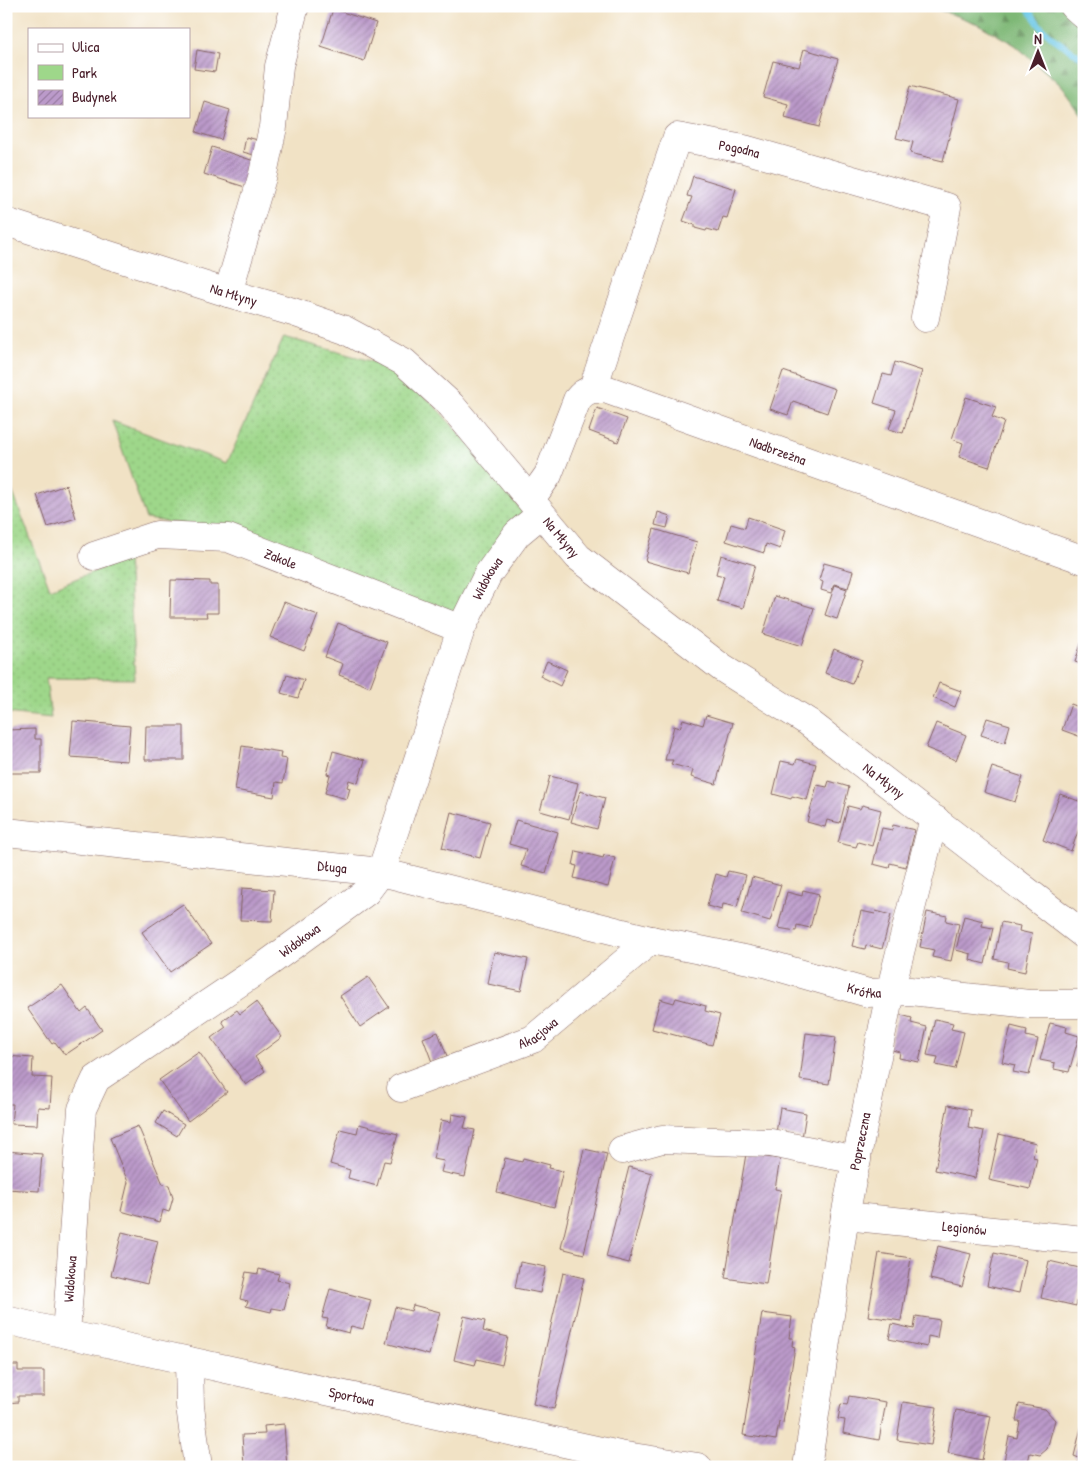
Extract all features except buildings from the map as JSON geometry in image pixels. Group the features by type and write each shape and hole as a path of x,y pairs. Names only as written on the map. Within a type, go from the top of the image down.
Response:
{"street":[{"path":"228,294 263,174 273,126 279,66 295,6"},
{"path":"1074,6 1084,15"},
{"name":"Pogodna","path":"593,388 677,137 744,149 947,207 925,318"},
{"name":"Na Młyny","path":"6,222 345,330 404,362 451,405 578,557 722,668 808,722 1084,935"},
{"path":"536,506 578,400 582,393 593,388"},
{"name":"Nadbrzeżna","path":"593,388 608,390 1084,560"},
{"name":"Widokowa","path":"66,1334 82,1109 96,1079 267,964 366,892 382,872 461,630 488,574 536,506"},
{"name":"Zakole","path":"94,556 156,535 228,538 461,630"},
{"name":"Poprzeczna","path":"807,1467 845,1216 890,992 931,830 936,820"},
{"name":"Długa","path":"6,832 382,872 651,940"},
{"name":"Krótka","path":"651,940 764,963 868,992 910,991 1029,1004 1084,1004"},
{"name":"Akacjowa","path":"401,1088 533,1039 651,940"},
{"path":"622,1150 662,1139 771,1143 857,1160"},
{"name":"Legionów","path":"845,1216 1084,1240"},
{"name":"Sportowa","path":"6,1320 620,1461 698,1467"},
{"path":"189,1361 190,1406 198,1467"}],"green space":[{"path":"924,6 1072,6 1084,12 1084,116 1063,87 1015,45 978,24"},
{"path":"284,337 378,363 430,401 489,466 526,517 465,609 441,617 214,528 146,519 112,421 227,463"},
{"path":"6,475 50,589 128,558 135,679 46,678 51,718 6,713"}],"waterway":[{"path":"1026,6 1041,27 1054,39 1084,59"}]}
